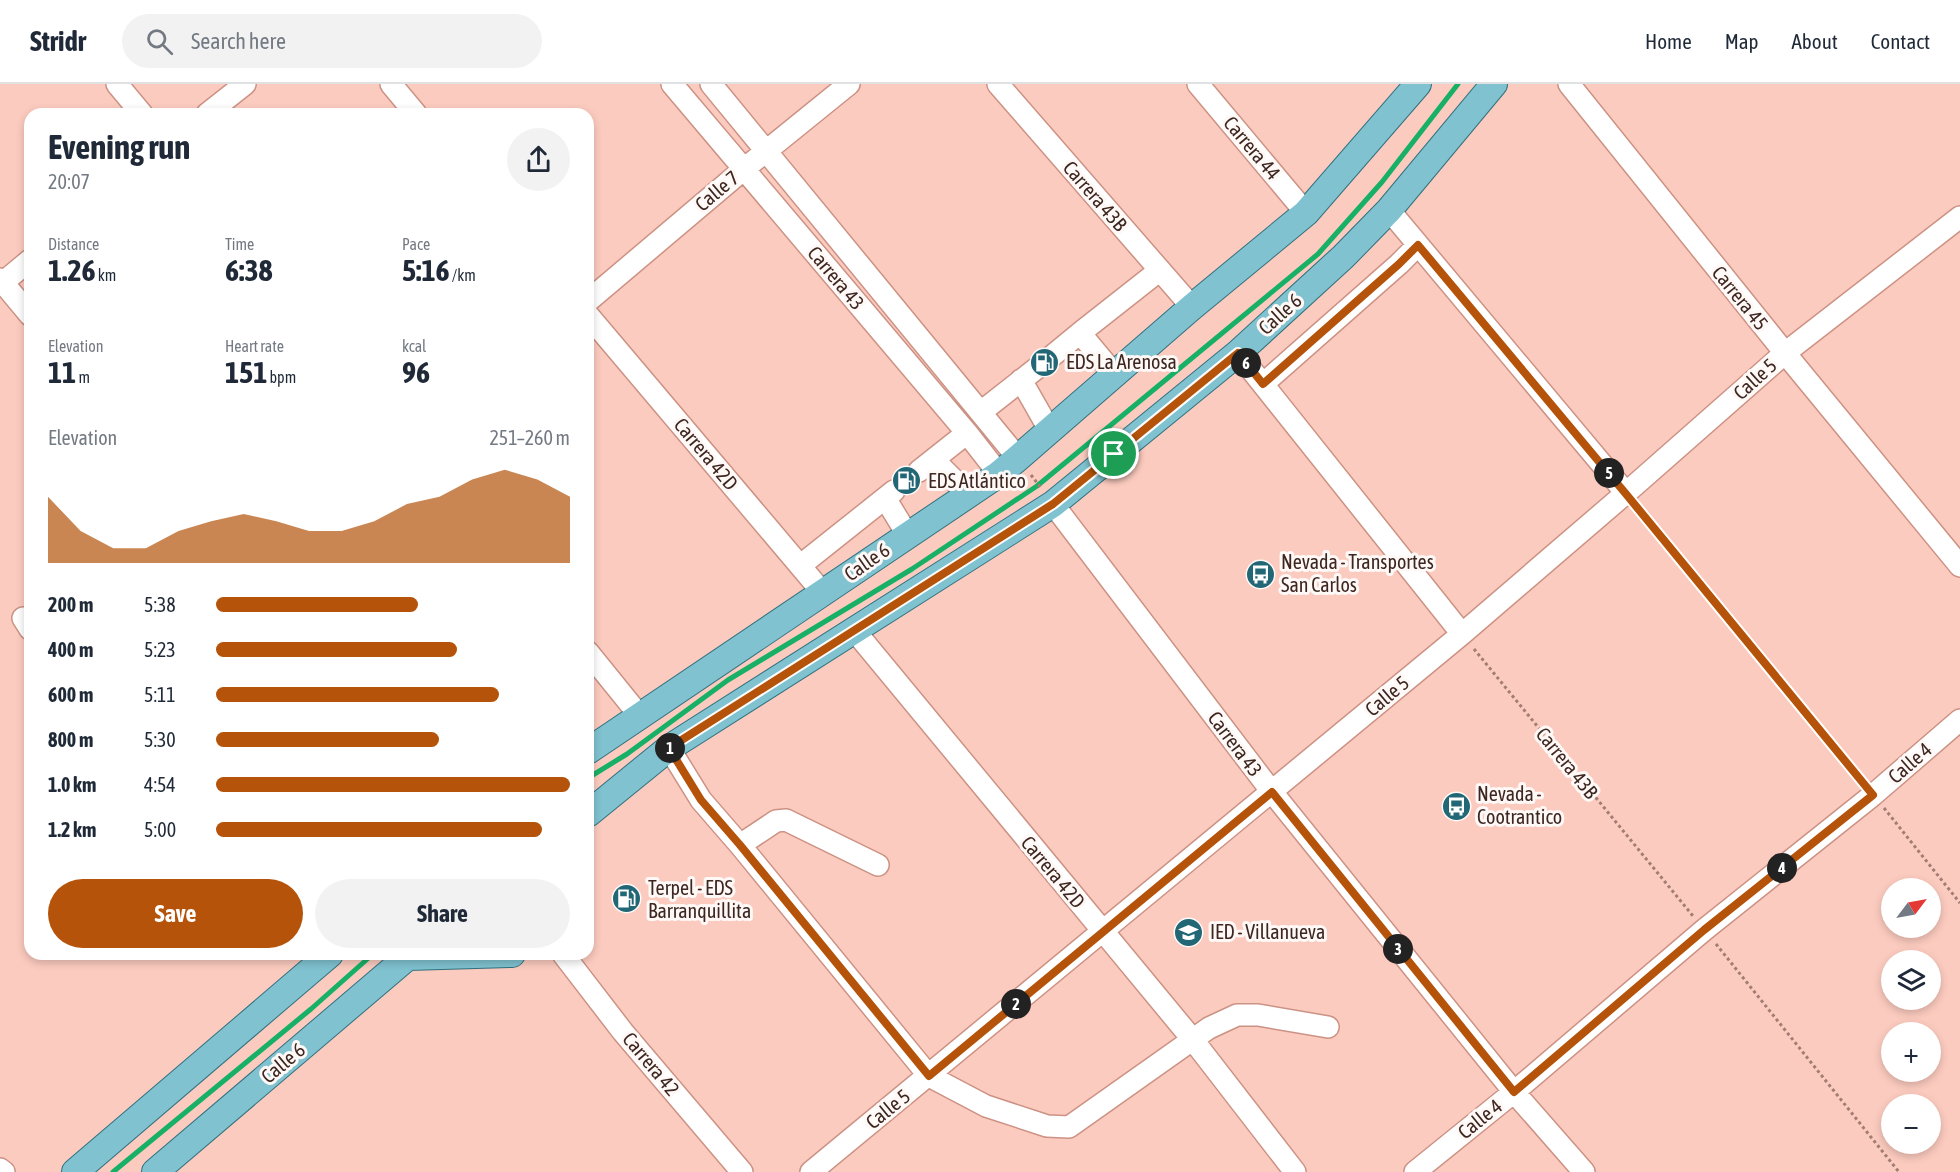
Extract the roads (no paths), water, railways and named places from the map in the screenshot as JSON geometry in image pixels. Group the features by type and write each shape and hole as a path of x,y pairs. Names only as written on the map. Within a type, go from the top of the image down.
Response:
{"main road":[{"name":"Calle 6","path":"594,747 1009,466 1306,213 1418,84"},
{"name":"Calle 6","path":"594,809 669,748 854,630 1047,497 1238,353 1343,257 1389,210 1494,84"},
{"path":"79,1169 323,960"},
{"name":"Calle 6","path":"155,1172 404,960"}],"street":[{"path":"117,84 137,108"},
{"path":"214,108 244,84"},
{"path":"391,84 411,108"},
{"name":"Carrera 43","path":"672,84 967,434 1009,466"},
{"name":"Carrera 43","path":"711,84 981,412 1009,466"},
{"name":"Calle 7","path":"594,296 849,84"},
{"name":"Carrera 43B","path":"998,84 1192,308"},
{"name":"Carrera 44","path":"1198,84 1306,213"},
{"name":"Carrera 45","path":"1569,84 1960,566"},
{"path":"1389,210 1626,494"},
{"name":"Calle 5","path":"811,1172 1462,634 1626,494 1785,353 1960,217"},
{"path":"1263,384 1418,245"},
{"path":"24,265 1,282 24,308"},
{"path":"981,412 1160,270"},
{"name":"Carrera 42D","path":"594,322 823,593"},
{"path":"1080,333 1114,375"},
{"path":"1238,353 1462,634"},
{"path":"1037,368 1050,431"},
{"path":"967,434 926,466 968,494"},
{"path":"801,565 890,495 908,534"},
{"name":"Carrera 43","path":"1047,497 1272,792 1514,1092 1584,1172"},
{"name":"Carrera 42D","path":"854,630 1193,1040 1295,1172"},
{"path":"594,659 639,715"},
{"name":"Calle 4","path":"1415,1172 1514,1092 1704,930 1873,795 1960,720"},
{"path":"669,748 701,800 929,1076 986,1106 1047,1126 1069,1127 1209,1028 1237,1015 1258,1015 1328,1028"},
{"path":"740,845 770,824 786,820 878,865"},
{"name":"Carrera 42","path":"568,960 624,1032 742,1172"},
{"path":"0,1169 4,1172"}],"waterway":[{"path":"594,774 627,754 728,680 912,569 1037,486 1318,254 1382,182 1458,84"},
{"path":"113,1172 311,1009 366,960"}],"tunnel":[{"path":"894,491 919,471"}],"place":[{"name":"EDS La Arenosa","path":"1045,362"},
{"name":"EDS Atlántico","path":"907,481"},
{"name":"Nevada - Transportes San Carlos","path":"1260,574"},
{"name":"Nevada - Cootrantico","path":"1456,806"},
{"name":"Terpel - EDS Barranquillita","path":"627,899"},
{"name":"IED - Villanueva","path":"1189,932"}]}
